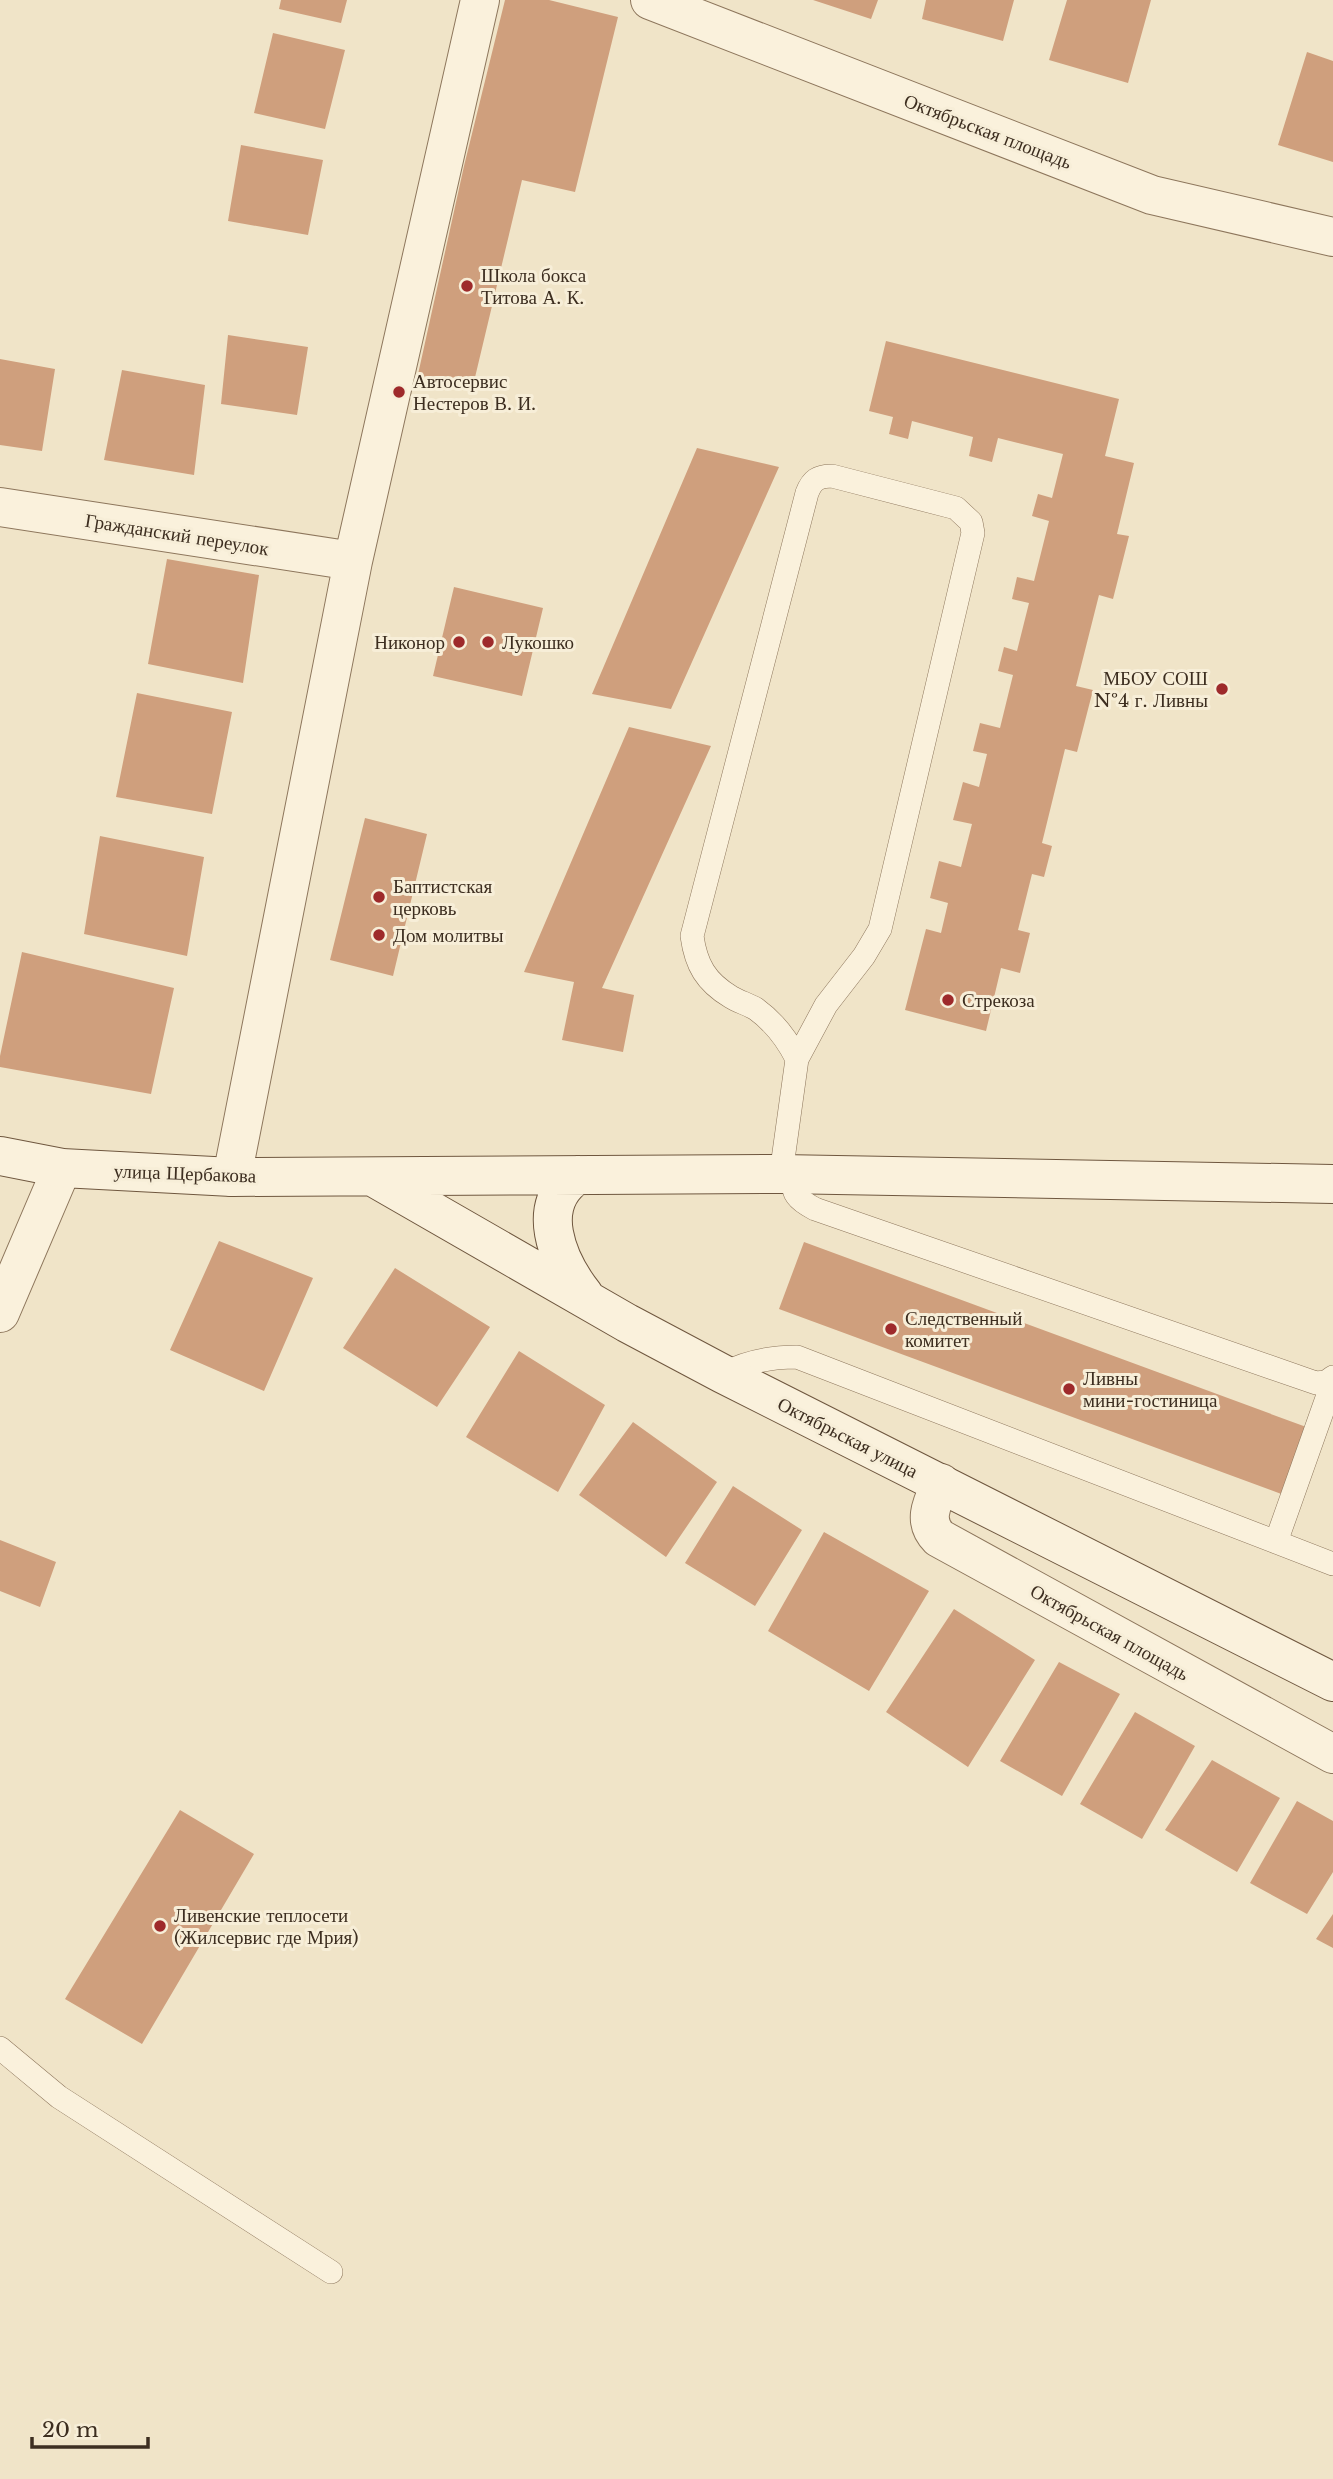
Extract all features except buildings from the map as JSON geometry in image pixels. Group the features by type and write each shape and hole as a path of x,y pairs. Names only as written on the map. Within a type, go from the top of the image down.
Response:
{"street":[{"path":"232,1177 353,561 480,0"},
{"name":"Октябрьская площадь","path":"650,0 1152,195 1333,237"},
{"name":"Гражданский переулок","path":"0,507 353,561"},
{"name":"улица Щербакова","path":"0,1156 62,1168 232,1177 787,1174 1333,1184"},
{"path":"0,1313 62,1168"},
{"path":"579,1175 563,1188 558,1198 553,1214 554,1234 567,1271 589,1301"},
{"name":"Октябрьская улица","path":"371,1176 723,1374 1333,1682"},
{"name":"Октябрьская площадь","path":"941,1483 929,1516 929,1525 939,1538 1333,1754"}],"lane":[{"path":"797,1059 786,1038 772,1024 755,1009 732,998 707,976 695,960 692,936 807,493 816,478 832,477 956,508 971,522 973,533 880,929 864,956 827,1005 797,1059 787,1174 795,1196 815,1209 1316,1383 1333,1379"},
{"path":"723,1374 739,1365 758,1360 797,1357 1333,1564"},
{"path":"1276,1542 1333,1379"},
{"path":"0,2048 59,2097 331,2272"}],"place":[{"name":"Школа бокса Титова А. К.","path":"467,286"},
{"name":"Автосервис Нестеров В. И.","path":"399,392"},
{"name":"Никонор","path":"459,642"},
{"name":"Лукошко","path":"488,642"},
{"name":"МБОУ СОШ №4 г. Ливны","path":"1222,689"},
{"name":"Баптистская церковь","path":"379,897"},
{"name":"Дом молитвы","path":"379,935"},
{"name":"Стрекоза","path":"948,1000"},
{"name":"Следственный комитет","path":"891,1329"},
{"name":"Ливны мини-гостиница","path":"1069,1389"},
{"name":"Ливенские теплосети (Жилсервис где Мрия)","path":"160,1926"}]}
